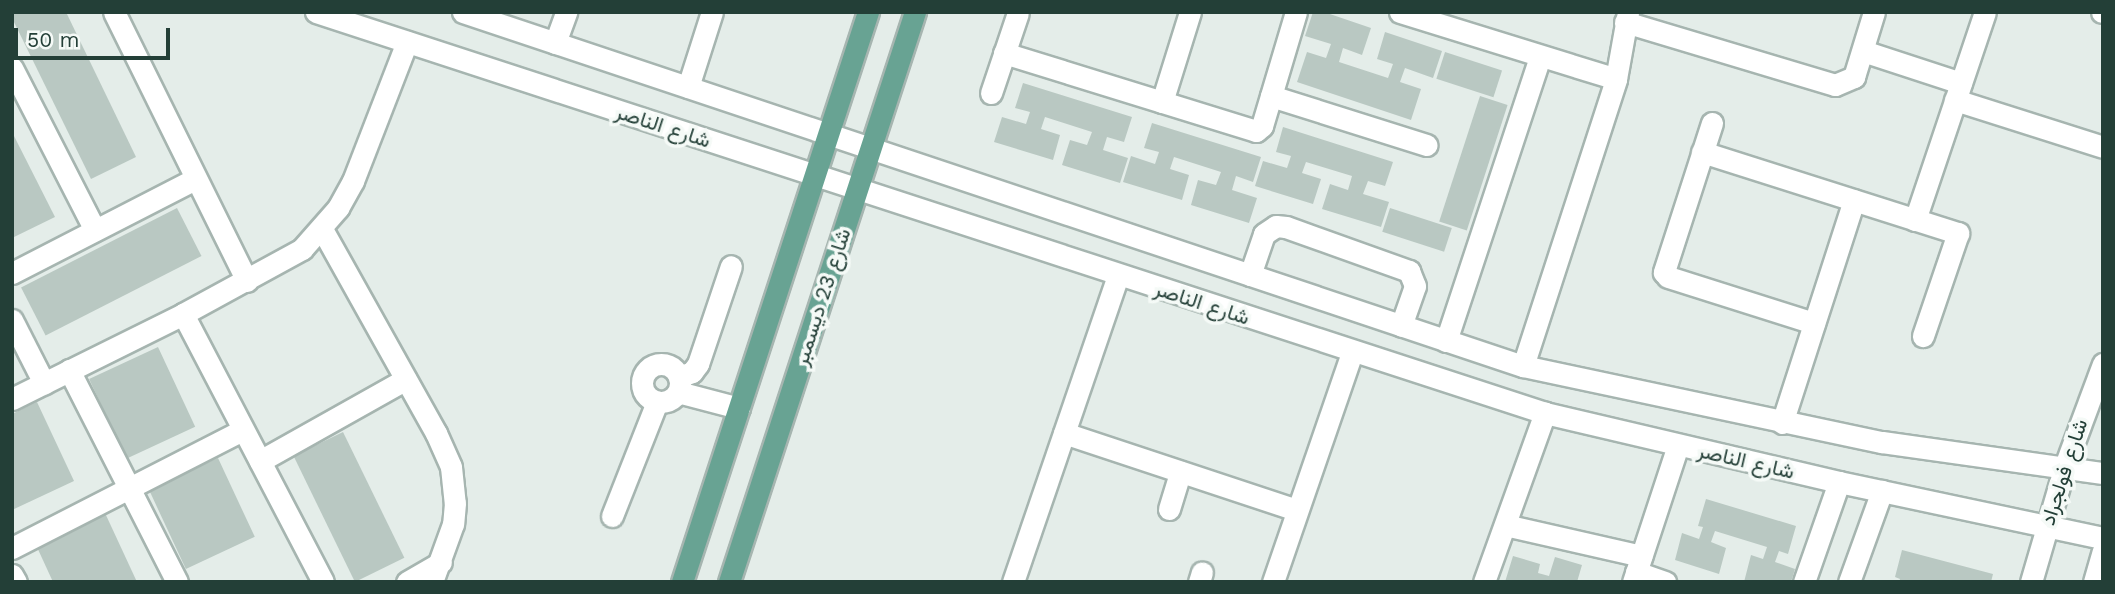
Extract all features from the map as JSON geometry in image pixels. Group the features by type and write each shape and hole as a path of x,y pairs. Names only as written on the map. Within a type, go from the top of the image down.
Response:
{"main road":[{"path":"682,582 868,12"},
{"name":"شارع 23 ديسمبر","path":"729,582 915,12"}],"street":[{"path":"114,12 247,281"},
{"name":"شارع الناصر","path":"316,12 1545,413 1839,482 2103,538"},
{"name":"شارع الناصر","path":"463,12 1523,366 1782,423 1882,442 2103,473"},
{"path":"555,43 566,12"},
{"path":"688,87 712,12"},
{"path":"1162,102 1190,12"},
{"path":"1004,53 1256,131 1262,126 1296,12"},
{"path":"1400,12 1425,16 1616,79"},
{"path":"1523,366 1616,79 1627,17 1835,85 1854,77 1874,12"},
{"path":"1915,220 1985,12"},
{"path":"991,93 1018,13"},
{"path":"12,398 183,314 302,249 322,229 353,181 407,42"},
{"path":"1863,51 1958,92 2103,147"},
{"path":"1446,341 1541,56"},
{"path":"12,68 95,230"},
{"path":"1271,96 1426,145"},
{"path":"1712,123 1663,266 1665,275 1814,323"},
{"path":"1702,152 1958,233 1923,336"},
{"path":"12,273 195,179"},
{"path":"1782,423 1854,200"},
{"path":"1250,275 1264,234 1276,226 1286,227 1409,271 1416,286 1401,326"},
{"path":"322,229 446,450 453,476 453,524 432,582"},
{"path":"657,402 673,398 679,384 698,364 731,265"},
{"path":"1013,582 1118,275"},
{"path":"183,314 323,582"},
{"path":"12,320 44,383"},
{"path":"1273,582 1352,352"},
{"name":"شارع فولجراد","path":"2031,582 2065,466 2103,363"},
{"path":"657,402 644,391 642,383 650,368 667,365 679,384 739,408"},
{"path":"69,370 177,582"},
{"path":"260,461 406,379"},
{"path":"612,516 657,402"},
{"path":"1484,582 1545,413"},
{"path":"12,548 243,430"},
{"path":"1063,433 1297,510"},
{"path":"1637,570 1678,445"},
{"path":"1169,509 1180,472"},
{"path":"1804,582 1839,482"},
{"path":"1849,582 1882,491"},
{"path":"1505,525 1665,582"},
{"path":"2094,582 2103,551"},
{"path":"407,582 441,562"},
{"path":"12,575 16,582"}],"building":[{"path":"12,12 66,12 136,157 91,179 12,18"},
{"path":"1313,12 1324,12 1371,28 1362,55 1343,48 1339,62 1388,78 1393,64 1377,59 1385,32 1442,51 1433,78 1405,68 1400,82 1421,89 1411,120 1297,82 1307,52 1326,58 1331,44 1305,36"},
{"path":"1445,52 1502,71 1493,97 1436,79"},
{"path":"1023,83 1132,117 1124,142 1107,137 1103,150 1128,158 1120,183 1062,165 1070,140 1087,145 1092,132 1045,117 1041,129 1060,135 1053,160 994,142 1002,117 1026,124 1030,112 1015,108"},
{"path":"1480,96 1508,105 1467,231 1439,222"},
{"path":"1152,123 1261,157 1253,182 1236,176 1232,190 1257,198 1249,223 1191,205 1198,180 1216,185 1221,172 1174,157 1170,169 1189,175 1182,200 1123,182 1131,156 1155,164 1159,152 1144,148"},
{"path":"1283,127 1393,162 1385,186 1368,181 1363,194 1389,202 1381,227 1322,209 1330,184 1348,190 1352,176 1306,162 1302,173 1321,179 1313,204 1255,186 1263,161 1287,168 1291,156 1276,152"},
{"path":"12,132 55,217 12,238"},
{"path":"177,208 202,256 46,336 21,287"},
{"path":"1390,208 1452,228 1444,252 1382,232"},
{"path":"158,347 195,427 126,459 89,379"},
{"path":"37,402 74,481 12,510 12,414"},
{"path":"343,432 404,558 355,582 294,456"},
{"path":"218,458 255,537 186,569 149,490"},
{"path":"1706,499 1796,526 1788,554 1779,551 1775,562 1795,569 1791,582 1744,582 1751,555 1763,559 1767,547 1715,531 1711,542 1726,548 1719,574 1675,560 1682,533 1699,539 1703,527 1698,526"},
{"path":"105,513 137,582 53,582 36,545"},
{"path":"1902,550 1993,574 1991,582 1899,582 1900,579 1895,577"},
{"path":"1513,556 1540,564 1538,573 1549,576 1555,557 1582,565 1577,582 1505,582"}]}
